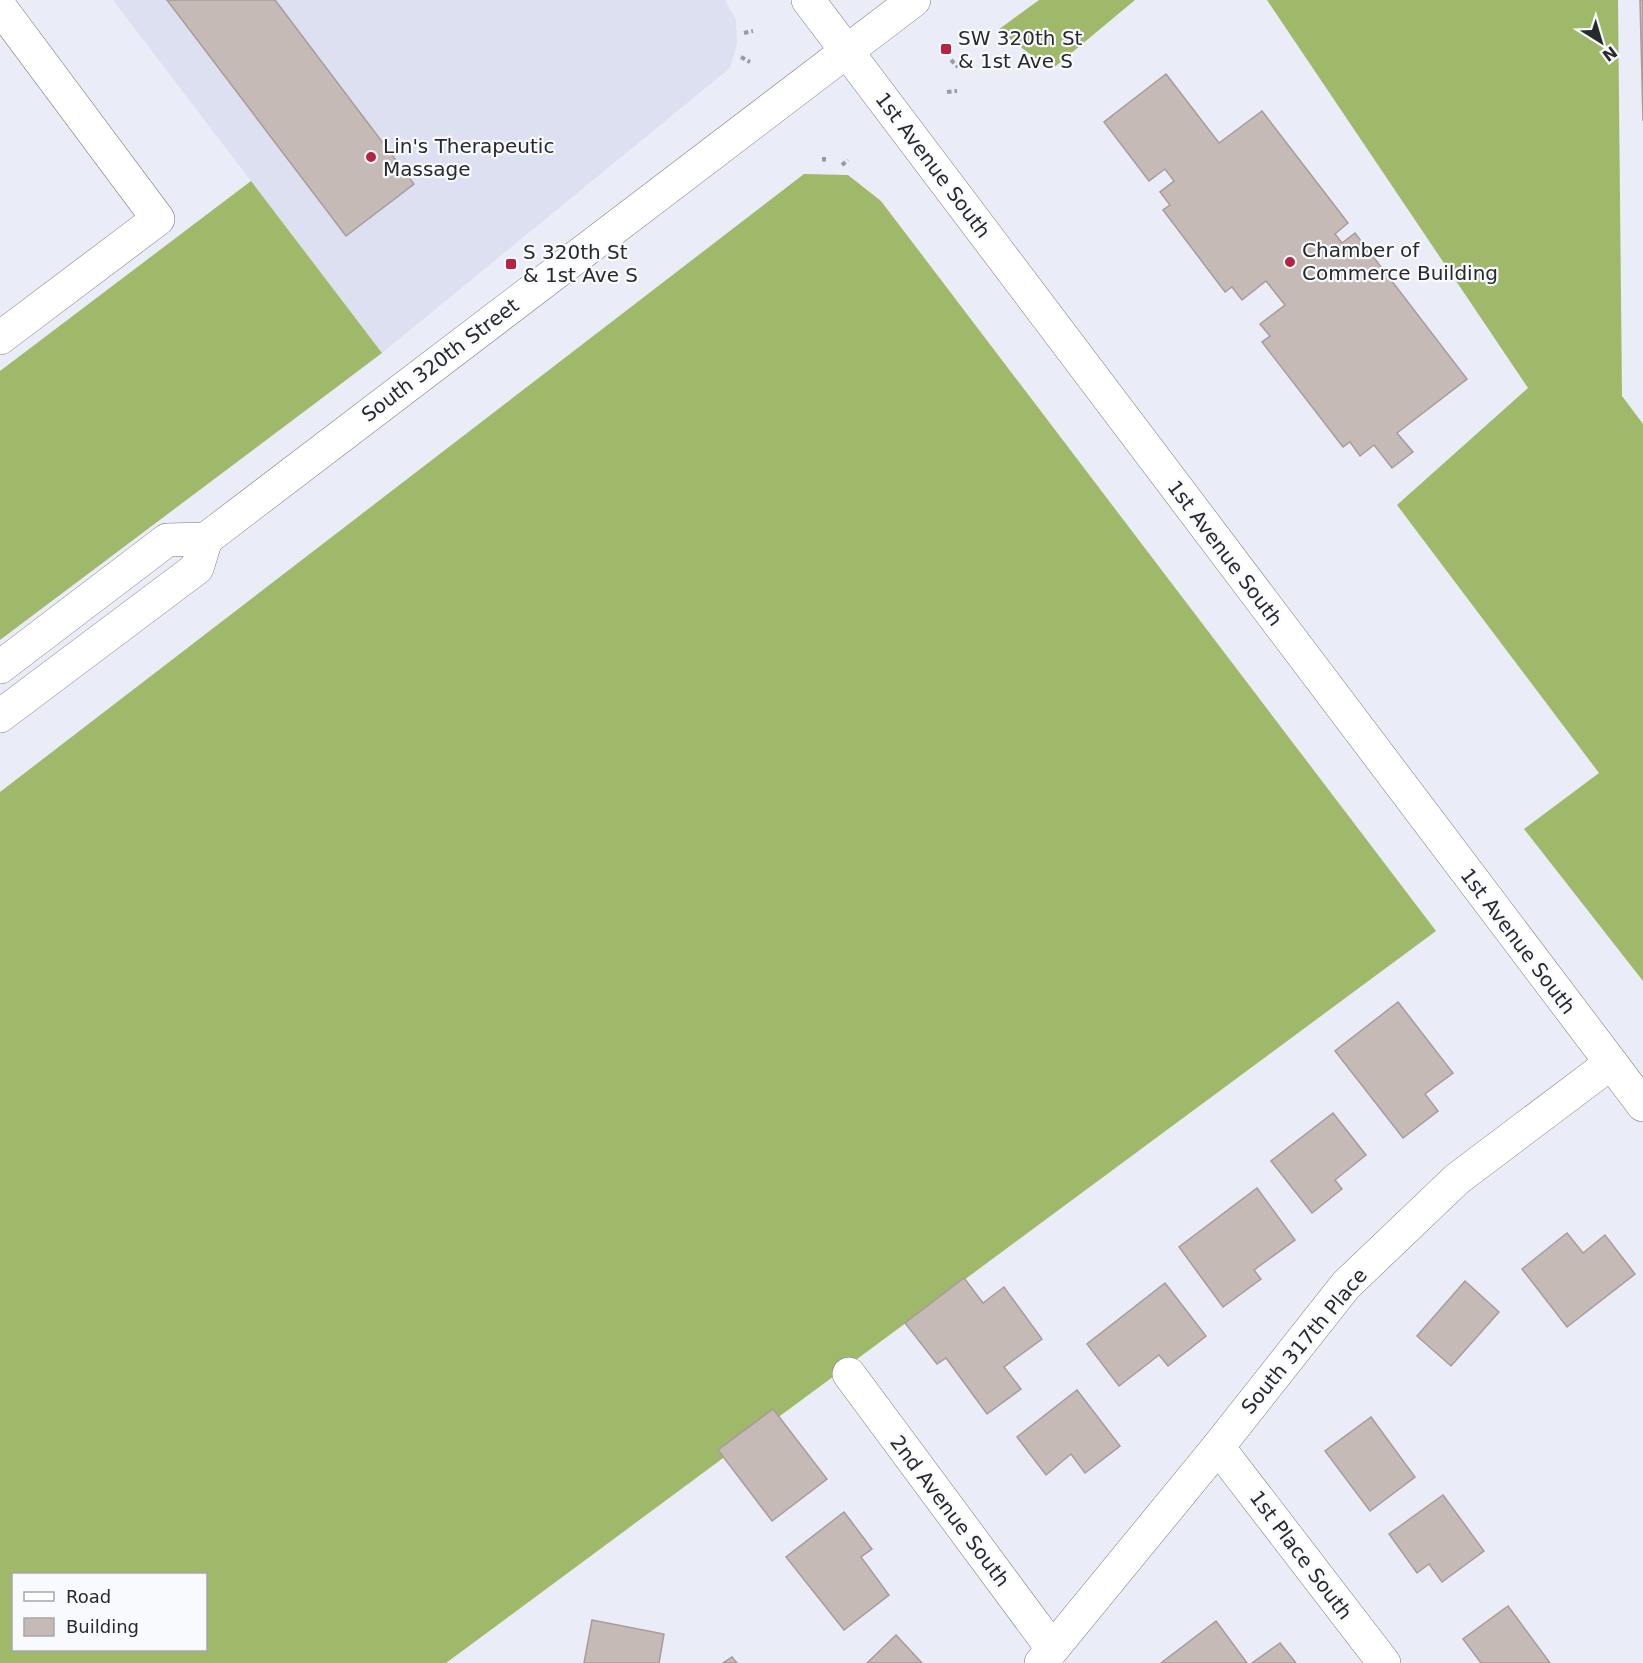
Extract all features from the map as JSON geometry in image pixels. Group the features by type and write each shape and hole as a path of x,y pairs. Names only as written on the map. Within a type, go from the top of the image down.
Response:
{"main road":[{"name":"1st Avenue South","path":"808,0 1643,1105"},
{"name":"South 320th Street","path":"206,539 914,0"},
{"path":"0,7 158,219 0,338"},
{"path":"0,667 166,540 206,539 197,568 0,717"},
{"name":"South 317th Place","path":"1046,1655 1218,1446 1346,1285 1457,1179 1611,1063"},
{"name":"2nd Avenue South","path":"849,1374 1046,1655"},
{"name":"1st Place South","path":"1218,1446 1384,1663"}],"path":[{"path":"744,33 753,31"},
{"path":"741,57 750,62"},
{"path":"951,60 958,67"},
{"path":"947,92 957,91"},
{"path":"824,157 824,163"},
{"path":"842,165 848,160"}],"shaded area":[{"path":"113,0 725,0 736,20 737,44 730,68 382,353"}],"green space":[{"path":"1039,0 1135,0 1051,70 998,30"},
{"path":"1267,0 1618,0 1622,396 1643,424 1643,981 1524,829 1599,773 1397,505 1528,388"},
{"path":"804,174 848,175 881,201 1436,931 446,1663 0,1663 0,792"},
{"path":"251,181 382,353 0,640 0,371"}],"building":[{"path":"167,0 275,0 414,184 346,236"},
{"path":"1640,0 1643,0 1643,121"},
{"name":"Chamber of Commerce Building","path":"1166,74 1219,143 1262,111 1348,223 1335,234 1342,243 1355,233 1467,379 1397,433 1413,452 1392,468 1374,445 1360,456 1350,442 1343,447 1262,342 1270,336 1260,324 1285,305 1266,281 1242,300 1232,287 1225,292 1163,210 1170,205 1160,192 1174,181 1165,169 1149,181 1104,122"},
{"path":"1398,1002 1453,1073 1425,1094 1438,1111 1403,1138 1335,1051"},
{"path":"1333,1113 1366,1155 1335,1180 1342,1189 1312,1213 1271,1161"},
{"path":"1257,1188 1295,1240 1254,1270 1261,1279 1223,1307 1179,1247"},
{"path":"1567,1233 1583,1253 1605,1235 1635,1274 1567,1327 1522,1269"},
{"path":"964,1278 983,1303 1004,1287 1042,1339 1004,1367 1021,1389 987,1414 946,1358 937,1364 905,1323"},
{"path":"1465,1281 1499,1312 1451,1366 1417,1336"},
{"path":"1165,1283 1206,1336 1168,1366 1159,1355 1119,1386 1087,1344"},
{"path":"1077,1390 1120,1446 1085,1473 1071,1454 1046,1475 1017,1437"},
{"path":"773,1409 827,1479 772,1521 718,1450"},
{"path":"1371,1417 1415,1477 1370,1511 1325,1451"},
{"path":"1443,1495 1484,1551 1442,1582 1429,1564 1417,1573 1389,1534"},
{"path":"844,1512 872,1549 861,1557 889,1595 844,1630 786,1557"},
{"path":"1508,1606 1550,1663 1481,1663 1463,1639"},
{"path":"592,1620 664,1634 659,1663 584,1663"},
{"path":"1216,1621 1247,1663 1161,1663"},
{"path":"896,1635 922,1663 867,1663"},
{"path":"1280,1643 1296,1663 1252,1663"},
{"path":"732,1657 737,1663 723,1663"}],"place":[{"name":"SW 320th St & 1st Ave S","path":"946,49"},
{"name":"Lin's Therapeutic Massage","path":"371,157"},
{"name":"Chamber of Commerce Building","path":"1290,262"},
{"name":"S 320th St & 1st Ave S","path":"511,264"}]}
